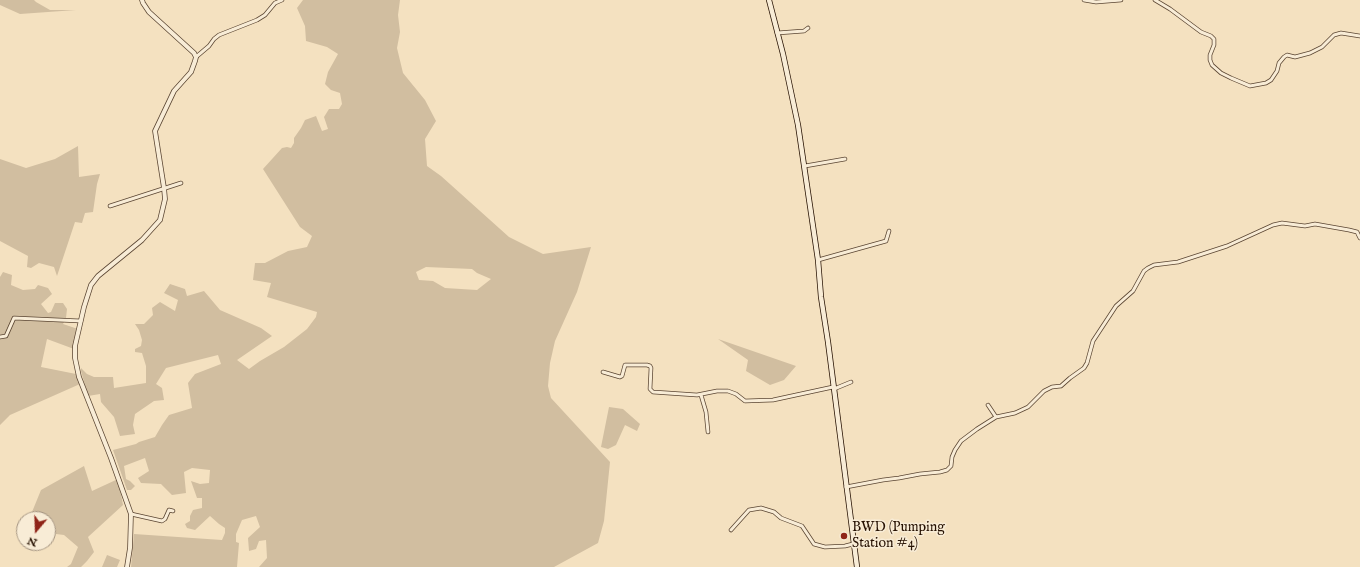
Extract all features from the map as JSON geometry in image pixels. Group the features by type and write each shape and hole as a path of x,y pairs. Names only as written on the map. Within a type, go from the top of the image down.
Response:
{"main road":[{"path":"769,0 794,104 804,166 818,260 821,297 857,567"}],"street":[{"path":"127,567 130,548 131,514 76,368 75,346 88,292 95,281 142,240 160,220 165,199 155,131 174,91 191,72 195,65 196,57 190,49 149,12 142,0"},
{"path":"196,57 206,49 219,34 257,20 266,15 275,3 282,0"},
{"path":"1084,0 1096,2 1121,0"},
{"path":"1155,0 1201,32 1211,36 1214,39 1214,45 1210,55 1212,65 1226,76 1250,86 1266,83 1271,80 1277,71 1279,63 1288,55 1295,57 1310,53 1322,47 1334,35 1341,33 1360,36"},
{"path":"777,33 804,31 808,28"},
{"path":"804,166 845,159"},
{"path":"110,206 181,183"},
{"path":"846,487 947,470 951,466 952,457 961,441 996,417 1015,413 1028,406 1044,391 1052,387 1061,386 1084,368 1087,363 1093,341 1119,302 1132,291 1144,271 1154,265 1178,262 1227,246 1273,224 1282,222 1305,226 1315,224 1349,230 1357,232 1360,238"},
{"path":"818,260 886,241 889,231"},
{"path":"0,337 6,336 14,318 81,321"},
{"path":"604,372 620,377 622,376 625,365 647,365 651,368 650,388 653,392 701,394 717,391 728,391 746,400 773,400 834,388 851,382"},
{"path":"701,394 706,412 708,432"},
{"path":"988,405 996,417"},
{"path":"731,530 749,510 761,508 774,512 781,518 802,526 814,544 825,547 853,544"},
{"path":"131,514 156,521 162,521 165,519 169,510 173,511"}],"shaded area":[{"path":"0,0 34,0 50,10 76,10 20,14 0,5"},
{"path":"303,0 400,0 398,15 400,32 397,48 403,73 425,100 436,121 425,139 427,166 441,176 509,237 543,254 591,247 577,292 555,341 550,363 548,386 551,398 610,462 604,521 598,543 554,567 259,567 267,558 266,540 259,541 256,549 249,551 248,538 260,527 256,516 242,520 236,534 236,542 239,543 237,567 131,567 134,534 222,540 225,533 225,528 210,516 195,530 187,528 185,524 190,521 190,516 193,510 202,508 202,498 197,498 191,481 200,484 209,483 210,470 192,468 184,472 186,493 172,495 161,484 141,483 138,478 149,471 145,458 124,466 126,479 135,486 131,490 127,490 113,450 155,437 169,415 192,408 188,383 195,374 221,364 218,355 166,368 156,384 162,388 164,400 154,401 135,414 133,425 135,434 120,436 114,417 101,402 100,394 88,396 81,368 87,374 94,377 113,377 114,388 146,383 146,366 142,353 135,352 135,349 141,346 142,340 139,330 135,324 144,324 153,315 152,308 160,302 175,311 178,300 164,293 170,284 185,289 187,296 204,291 220,310 261,328 272,336 237,360 249,369 284,347 307,329 316,317 317,312 267,297 271,283 253,280 255,263 265,263 288,251 307,247 312,236 300,227 263,169 282,148 291,148 294,143 294,138 305,120 316,116 322,131 328,129 324,117 329,109 339,109 342,104 340,93 331,90 325,84 328,72 338,54 327,47 306,41 305,26 297,8","holes":["426,267 472,269 477,273 491,279 477,290 445,288 433,281 419,280 416,272"]},
{"path":"78,146 79,177 100,174 93,212 85,213 82,223 75,222 57,276 54,267 39,263 31,268 27,267 28,256 0,241 0,159 26,168 55,159"},
{"path":"3,272 12,275 11,285 23,290 35,289 38,285 48,288 52,294 41,304 48,313 51,312 55,303 63,303 67,309 66,318 63,324 78,329 74,349 47,339 41,367 76,374 80,384 10,415 0,425 0,277"},
{"path":"718,339 796,366 784,380 770,385 746,371 748,360"},
{"path":"609,407 623,409 640,424 637,431 625,425 616,445 608,449 601,447"},
{"path":"84,466 92,491 118,479 123,505 88,537 94,552 81,567 67,567 71,564 78,547 64,535 56,534 56,511 32,511 41,490"},
{"path":"107,555 120,560 117,567 102,567"}],"place":[{"name":"BWD (Pumping Station #4)","path":"844,536"}]}
